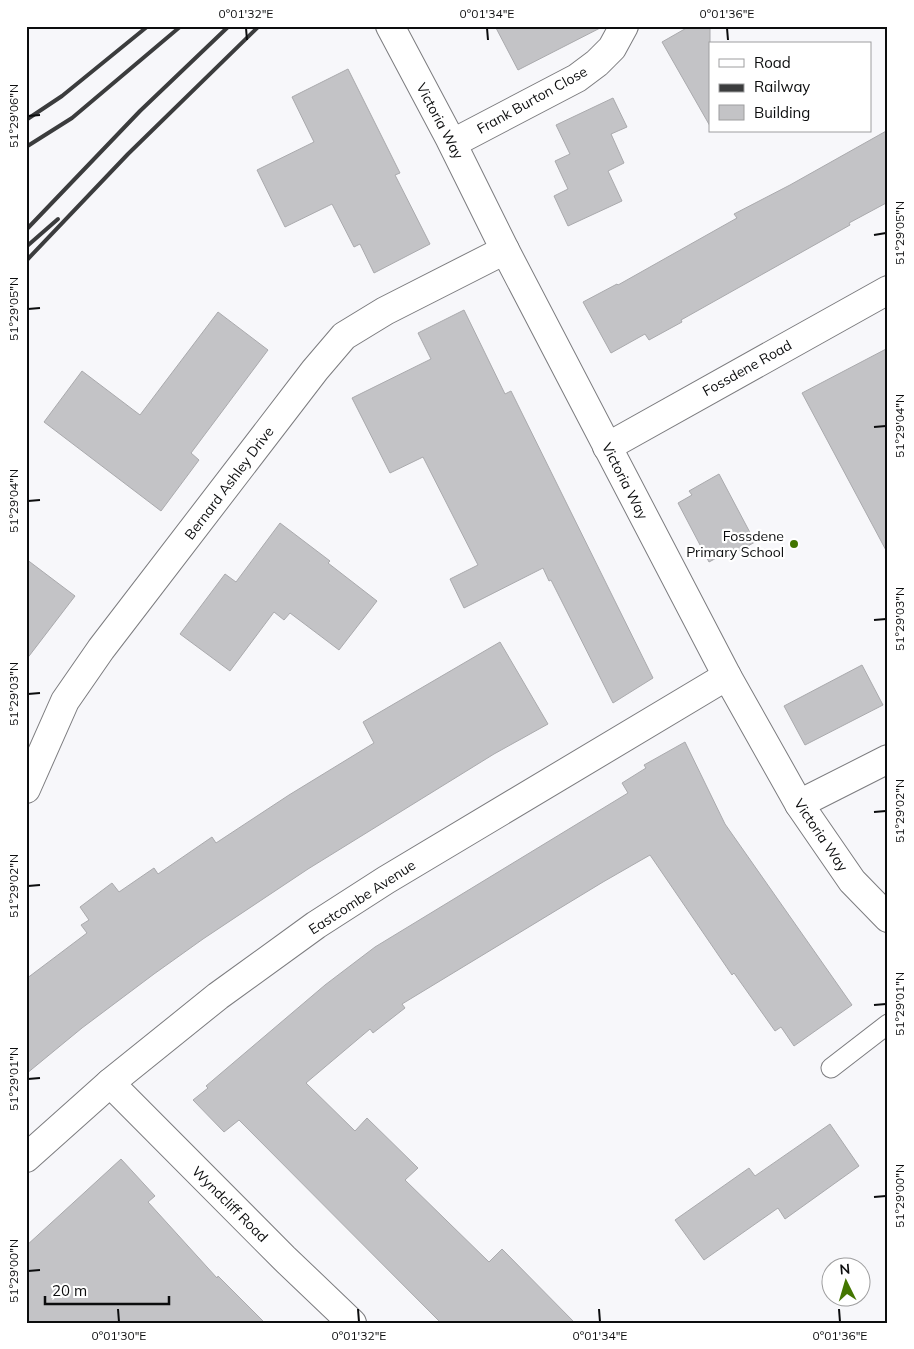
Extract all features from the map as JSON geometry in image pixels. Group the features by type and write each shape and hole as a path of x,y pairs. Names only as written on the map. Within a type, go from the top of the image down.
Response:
{"street":[{"name":"Victoria Way","path":"390,26 453,143 505,250 727,676 799,804 852,881 888,918"},
{"name":"Frank Burton Close","path":"453,143 577,78 597,63 612,48 624,26"},
{"name":"Bernard Ashley Drive","path":"26,789 65,701 101,649 315,370 344,336 385,311 505,250"},
{"name":"Fossdene Road","path":"607,447 888,290"},
{"name":"Eastcombe Avenue","path":"26,1158 110,1084 218,996 316,925 395,875 727,676"},
{"path":"799,804 888,759"},
{"name":"Wyndcliff Road","path":"110,1084 284,1258 352,1323"}],"lane":[{"path":"831,1068 888,1024"}],"building":[{"path":"495,26 604,26 518,70"},
{"path":"690,26 710,26 709,124 662,42"},
{"path":"348,69 400,173 395,175 430,244 374,273 360,244 354,247 332,204 285,227 257,170 314,142 292,97"},
{"path":"613,98 627,127 611,134 624,163 608,171 622,201 568,226 554,196 568,189 555,161 570,154 556,125"},
{"path":"888,130 888,202 649,340 645,334 611,353 583,302 618,285 737,218 734,214"},
{"path":"464,310 505,394 511,391 653,678 613,703 551,580 549,581 543,568 464,608 450,579 478,565 423,457 390,473 352,398 431,359 418,333"},
{"path":"218,312 268,350 191,453 199,460 161,511 44,422 82,371 140,415"},
{"path":"888,348 888,554 802,393"},
{"path":"719,474 755,542 726,558 724,554 709,562 678,503 692,495 689,491"},
{"path":"280,523 330,561 328,563 377,601 339,650 290,613 284,620 274,612 230,671 180,634 225,574 236,582"},
{"path":"26,559 75,596 26,660"},
{"path":"500,642 548,724 494,754 308,869 203,939 82,1028 26,1074 26,979 87,933 81,925 89,920 80,907 112,883 119,892 154,868 158,874 212,837 216,843 289,795 374,743 363,722"},
{"path":"862,665 883,705 805,745 784,706"},
{"path":"685,742 725,824 852,1005 794,1046 781,1027 775,1031 734,973 732,975 650,855 402,1004 405,1008 373,1033 370,1029 306,1083 355,1131 367,1118 418,1168 405,1180 489,1262 502,1249 575,1323 441,1323 239,1120 224,1132 193,1100 208,1088 206,1086 325,985 375,947 628,793 622,783 646,768 644,765"},
{"path":"830,1124 859,1166 785,1219 778,1208 704,1260 675,1220 749,1168 755,1176"},
{"path":"121,1159 155,1196 148,1202 217,1278 218,1276 265,1323 26,1323 26,1246"}],"railway":[{"path":"26,120 62,96 148,26"},
{"path":"26,147 72,118 181,26"},
{"path":"26,230 140,111 229,26"},
{"path":"26,261 128,154 259,26"},
{"path":"26,247 58,219"}],"place":[{"name":"Fossdene Primary School","path":"794,544"}]}
